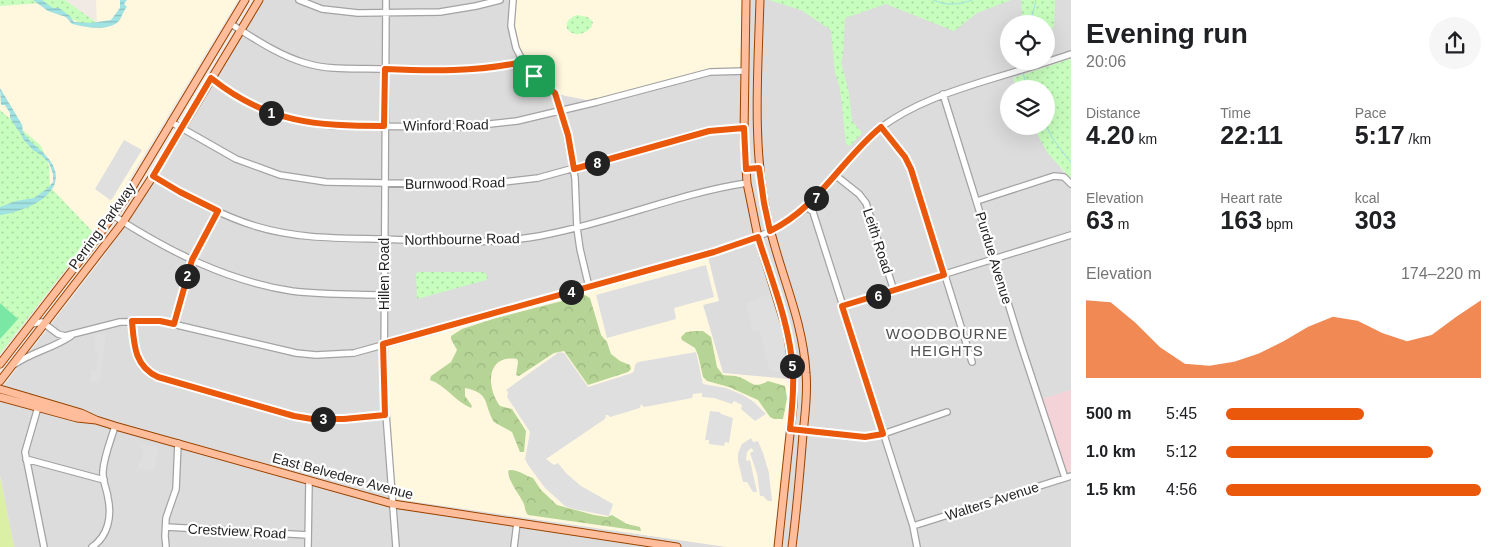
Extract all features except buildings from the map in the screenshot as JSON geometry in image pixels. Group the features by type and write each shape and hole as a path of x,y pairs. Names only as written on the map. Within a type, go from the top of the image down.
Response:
{"main road":[{"name":"Perring Parkway","path":"0,364 114,216 245,0"},
{"name":"Perring Parkway","path":"0,381 123,222 153,176 259,0"},
{"path":"746,0 744,128 746,169 758,237 789,341 793,389 778,547"},
{"path":"760,0 759,168 770,231 796,311 803,343 807,391 792,547"},
{"path":"745,98 758,99"},
{"path":"746,169 759,168"},
{"name":"East Belvedere Avenue","path":"0,389 81,412 96,420 115,426 393,504 644,545 677,547"},
{"name":"East Belvedere Avenue","path":"0,397 77,418 96,420"}],"street":[{"path":"299,0 332,11 352,13 440,12 500,0"},
{"name":"Hillen Road","path":"386,0 383,344 385,415 396,547"},
{"path":"513,0 511,13 512,32 516,48 522,62 534,76 555,93 569,142 574,169 577,228 581,256 589,287"},
{"path":"231,24 276,52 312,66 332,69 468,69 522,62"},
{"path":"31,324 38,322 45,324 58,334 65,336 108,324 132,321 160,321 288,351 316,355 354,353 758,237 788,222 807,207 816,199 858,148 881,127 914,107 943,94 1071,54"},
{"name":"Winford Road","path":"211,78 223,88 252,105 289,118 334,126 463,127 493,125 597,102 696,75 722,71 745,71"},
{"name":"Purdue Avenue","path":"943,94 995,259 1068,477"},
{"name":"Burnwood Road","path":"172,122 236,159 280,175 326,182 447,184 504,182 538,178 709,131 744,128"},
{"path":"881,127 905,157 911,169 972,362"},
{"name":"Leith Road","path":"835,175 860,194 866,203 894,291"},
{"name":"Northbourne Road","path":"153,176 218,211 256,226 295,235 316,238 505,241 548,235 713,190 748,183"},
{"path":"977,201 1054,176 1064,177 1071,184"},
{"path":"807,207 813,212 913,526 918,547"},
{"path":"174,324 192,260 218,211"},
{"path":"114,216 163,246 237,278 280,289 332,294 384,295"},
{"path":"842,306 1071,235"},
{"path":"132,321 137,358 144,369 158,377 303,418 329,420 385,415"},
{"path":"10,368 24,358 73,335"},
{"path":"38,407 25,452 44,547"},
{"path":"790,429 865,437 883,434 947,412"},
{"path":"92,547 101,540 108,527 109,498 104,480 104,465 115,426"},
{"path":"166,547 167,514 176,490 178,443"},
{"path":"26,459 104,480"},
{"name":"Walters Avenue","path":"913,526 1068,477"},
{"path":"308,547 309,481"},
{"path":"514,547 517,523"},
{"name":"Crestview Road","path":"166,527 308,535"}],"shaded area":[{"path":"96,0 238,0 114,204 94,233 50,187 41,146 0,110 0,6 40,3 97,23"},
{"path":"264,0 1071,0 1071,61 1070,59 1055,64 1055,15 1000,15 1000,70 1037,70 1013,78 1014,80 1000,80 1000,135 1039,135 1062,170 1071,179 1071,390 1042,399 1067,473 1071,471 1071,547 774,547 789,403 788,380 723,373 703,305 708,257 397,499 727,547 14,547 0,475 0,390 101,260 140,204"},
{"path":"514,0 746,0 745,71 722,71 597,102 555,93 522,62 511,30"},
{"path":"124,140 142,150 110,200 95,189"},
{"path":"708,257 719,301 703,305 723,373 788,379 789,403 774,547 727,547 396,499 387,405 388,347"},
{"path":"706,265 714,297 674,308 676,319 607,338 596,295"},
{"path":"771,294 781,328 788,373 770,371 760,332 752,330 746,303"},
{"path":"106,333 100,382 98,383 91,381 91,370 96,371 98,351 94,351 96,335"},
{"path":"559,352 564,353 588,387 632,373 638,362 696,352 703,384 726,388 743,395 754,402 766,414 755,421 741,409 742,405 734,401 732,404 714,398 702,397 702,393 693,394 692,398 650,406 644,407 641,404 640,408 610,417 606,415 605,419 546,459 554,465 558,463 581,486 613,504 609,516 573,509 565,506 545,488 528,465 525,459 530,432 507,397 508,392 506,390"},
{"path":"1071,390 1071,471 1067,473 1042,399"},
{"path":"710,411 720,412 733,418 729,443 725,442 724,446 709,444 709,440 705,440"},
{"path":"751,438 753,442 758,441 763,453 769,473 772,501 768,501 763,496 760,496 757,474 750,453 754,451 751,448 747,452 746,459 747,461 750,460 757,492 753,492 747,482 743,482 738,453 742,444"},
{"path":"140,445 159,448 154,470 150,472 138,468 138,462 141,462 144,450 139,448"}],"green space":[{"path":"0,0 65,0 97,23 84,25 40,3 0,6"},
{"path":"769,0 1011,0 977,13 954,31 886,4 845,18 841,62 849,93 852,121 862,133 850,146 846,144 840,88 835,73 831,30 801,10"},
{"path":"1021,0 1055,0 1054,15 1022,15"},
{"path":"577,15 588,17 593,22 591,28 579,34 570,32 567,29 569,20"},
{"path":"1070,59 1071,61 1071,179 1047,152 1038,135 1055,135 1055,80 1014,80 1013,78 1037,70 1055,70 1055,64"},
{"path":"0,110 41,146 49,165 50,187 94,233 0,354"},
{"path":"418,272 484,272 488,277 486,280 417,299 416,274"},
{"path":"585,295 590,298 601,335 607,342 611,354 620,361 630,365 631,369 628,372 588,385 564,351 554,353 519,376 516,375 517,359 507,359 499,362 494,367 492,374 492,390 500,406 512,409 526,431 524,452 520,452 512,432 494,422 483,396 465,388 465,396 472,406 471,408 430,380 431,376 451,362 457,350 451,336 462,329 496,318"},
{"path":"0,303 18,319 0,339"},
{"path":"703,331 711,337 717,367 723,375 737,376 755,385 768,381 785,386 787,398 783,419 770,417 758,400 729,387 707,381 703,377 695,348 682,340 681,337 686,332"},
{"path":"510,470 533,478 541,490 557,505 594,515 607,517 612,515 627,524 640,527 641,531 528,515 510,480 508,471"},
{"path":"0,476 14,547 0,547"}],"water":[{"path":"33,0 42,0 53,8 59,8 70,16 74,22 91,23 111,20 120,8 120,0 127,0 124,4 127,7 119,21 103,28 72,24 66,17 48,11"},
{"path":"0,88 22,124 24,134 48,158 56,173 55,183 50,192 42,199 21,210 0,215 0,207 16,201 34,198 48,188 53,182 53,174 49,163 23,139 10,118 10,113 5,105 1,105"}],"waterway":[{"path":"933,0 952,4 972,0"},
{"path":"1032,15 1036,0"},
{"path":"1023,73 1025,80"},
{"path":"1051,135 1071,163"}],"district":[{"name":"WOODBOURNE HEIGHTS","path":"947,342"}],"route":[{"path":"522,62 534,76 555,93 568,135 574,169 709,131 744,128 746,169 759,168 770,231 783,225 816,199 867,138 881,127 905,157 914,176 944,275 842,306 883,434 865,437 790,429 793,406 793,371 789,341 758,237 714,252 383,344 385,415 329,420 294,416 158,377 144,369 137,358 132,321 160,321 174,324 192,260 218,211 153,176 211,78 223,88 252,105 301,122 334,126 384,126 385,69 468,69 522,62"}]}
